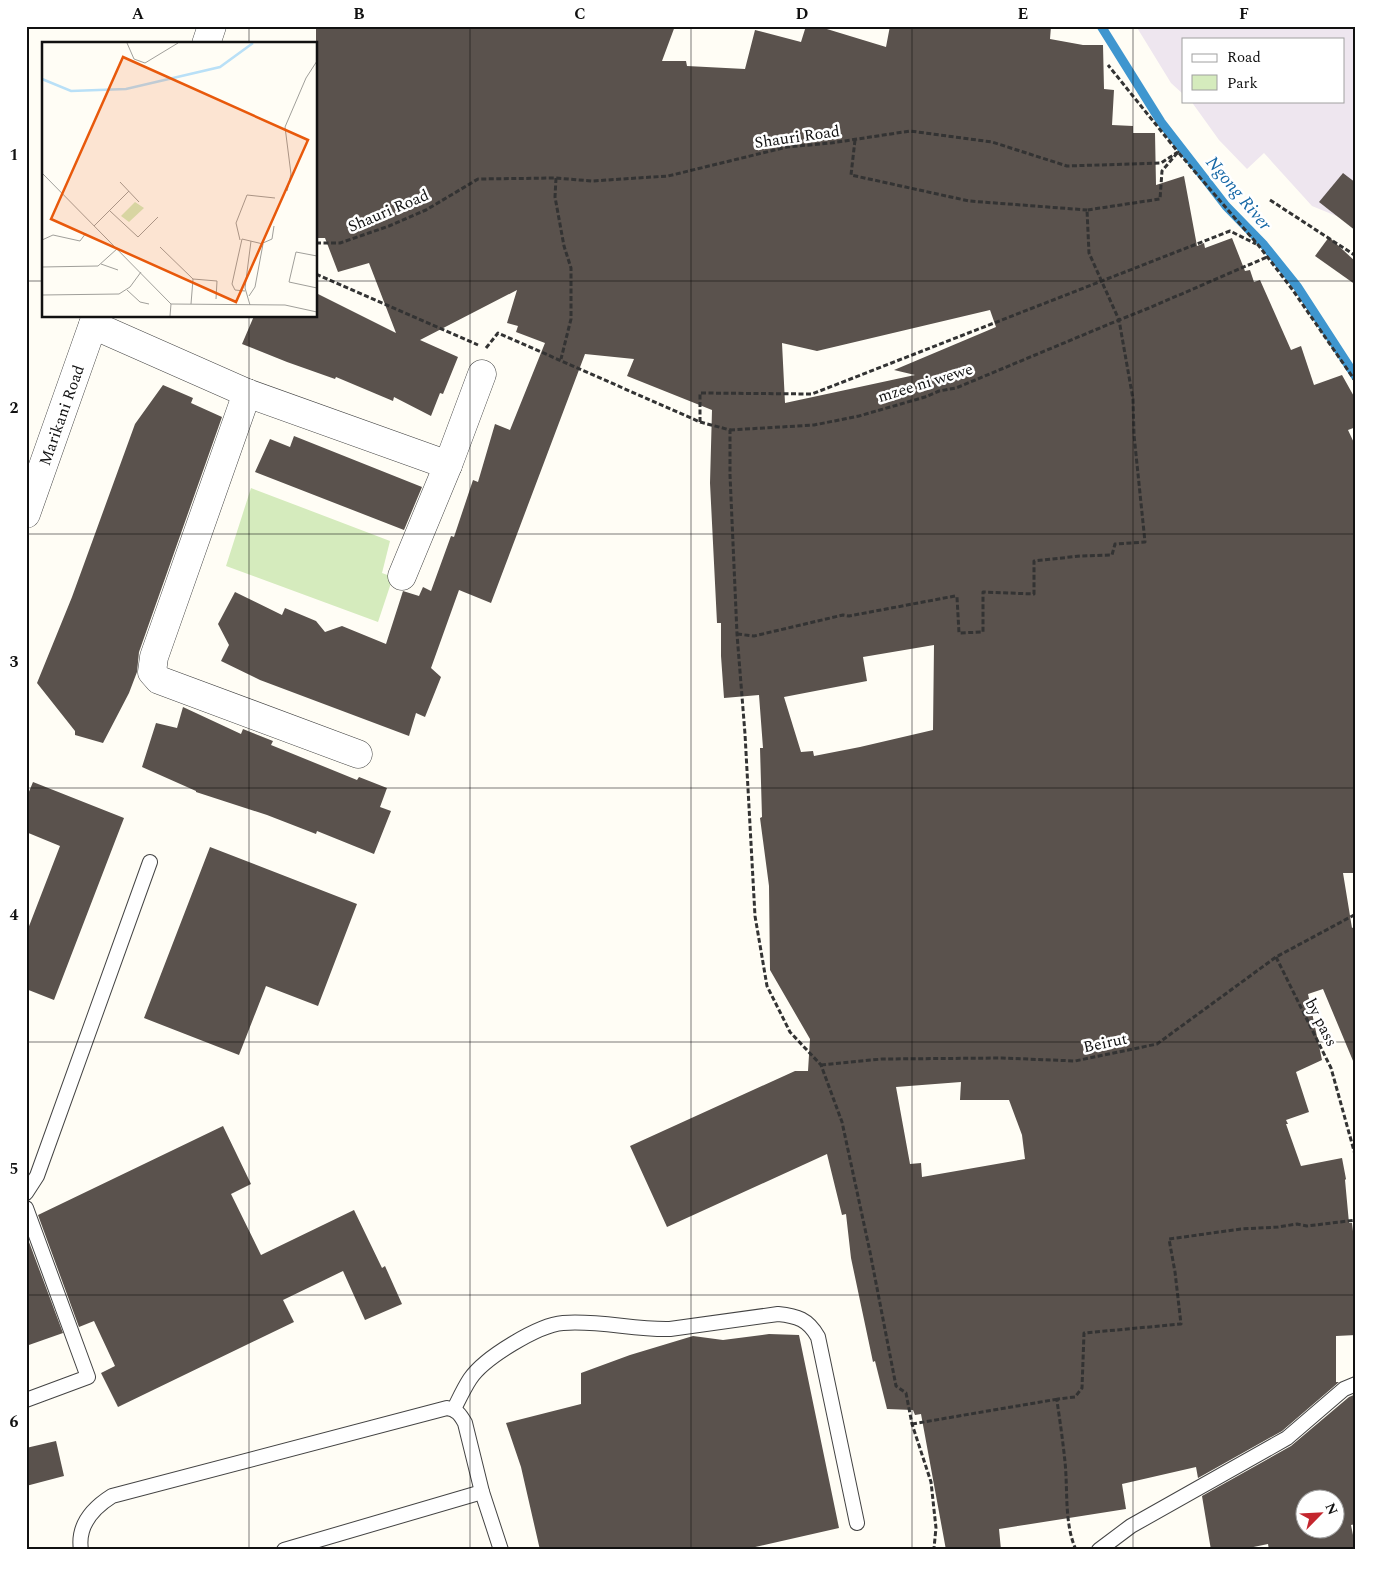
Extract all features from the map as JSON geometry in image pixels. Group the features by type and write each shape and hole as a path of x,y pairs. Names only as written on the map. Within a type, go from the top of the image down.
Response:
{"street":[{"path":"207,42 212,26"},
{"path":"95,321 246,393 448,465"},
{"name":"Marikani Road","path":"26,514 95,321"},
{"path":"402,576 448,465 482,374"},
{"path":"246,393 154,657 152,672 159,680 358,754"}],"lane":[{"path":"26,1193 37,1176 150,862"},
{"path":"26,1208 88,1377 26,1400"},
{"path":"454,1409 470,1379 481,1366 496,1354 542,1329 561,1323 581,1322 656,1330 778,1314 795,1316 806,1322 818,1337 858,1523"},
{"path":"1099,1550 1131,1526 1286,1438 1344,1389 1356,1384"},
{"path":"81,1550 80,1536 84,1523 97,1506 112,1496 447,1408 454,1409 460,1414 465,1423 482,1492 500,1550"},
{"path":"284,1550 482,1492"}],"path":[{"path":"1108,65 1178,152 1259,246 1292,289 1356,382"},
{"name":"Shauri Road","path":"318,243 340,243 389,226 426,210 478,179 556,178 592,181 668,176 787,147 855,140 910,131 992,142 1067,166 1161,163 1178,152"},
{"path":"855,140 851,175 969,201 1087,210 1160,199 1162,171 1178,152"},
{"path":"556,178 555,197 564,246 571,268 571,319 561,360"},
{"path":"1270,200 1356,256"},
{"path":"737,634 754,636 843,615 849,616 955,596 957,597 960,633 983,632 983,592 1034,594 1034,561 1112,555 1115,544 1145,542 1134,435 1133,399 1119,320 1089,253 1087,210"},
{"path":"700,422 700,393 812,394 1230,232 1259,246"},
{"name":"mzee ni wewe","path":"318,275 486,348 498,333 700,422 730,430 814,425 860,416 925,397 939,390 956,388 1267,257"},
{"path":"730,430 730,475 737,634 745,734 755,916 766,986 790,1032 821,1066 842,1122 896,1386 906,1394 912,1424 931,1482 936,1528 935,1549 929,1550"},
{"name":"Beirut","path":"821,1066 882,1059 1002,1058 1075,1061 1157,1044 1276,957 1356,914"},
{"name":"by pass","path":"1276,957 1332,1068 1356,1158"},
{"path":"912,1424 1075,1397 1082,1388 1084,1333 1181,1324 1169,1240 1241,1229 1297,1224 1307,1226 1356,1220"},
{"path":"1058,1399 1065,1463 1066,1504 1076,1550"}],"shaded area":[{"path":"1136,26 1356,26 1356,224 1312,206 1264,153 1247,169 1219,140 1192,102 1344,102 1344,38 1182,38 1182,93 1171,83"}],"green space":[{"path":"251,488 390,541 382,573 393,577 378,622 226,566"}],"building":[{"path":"316,26 675,26 662,61 686,61 687,66 745,69 755,30 801,42 806,26 817,26 886,47 890,26 1051,26 1050,39 1083,45 1103,45 1104,89 1114,90 1112,125 1133,126 1133,133 1155,133 1156,185 1184,176 1197,246 1204,243 1205,248 1232,238 1245,271 1250,270 1254,282 1260,280 1291,350 1301,346 1314,385 1342,375 1356,400 1356,427 1348,430 1356,447 1356,873 1343,873 1352,928 1356,926 1356,1068 1323,989 1308,994 1322,1060 1296,1072 1309,1112 1286,1120 1288,1124 1286,1124 1301,1166 1342,1158 1346,1179 1349,1223 1352,1223 1356,1256 1356,1335 1336,1336 1336,1382 1339,1382 1282,1431 1198,1478 1196,1467 1122,1484 1126,1509 999,1529 1001,1550 946,1550 921,1414 915,1415 913,1410 887,1409 875,1361 873,1362 851,1258 846,1214 842,1215 827,1154 667,1227 630,1146 795,1071 808,1071 810,1039 770,970 769,886 760,818 762,817 760,748 763,748 759,695 724,698 721,623 717,623 710,483 712,410 627,376 634,359 585,354 491,603 459,590 431,668 441,677 425,717 416,713 409,736 260,680 221,661 229,645 218,624 235,592 282,615 285,608 316,621 325,632 342,626 386,644 403,591 419,596 423,587 431,591 451,536 454,537 473,480 478,482 495,424 510,430 545,343 516,332 518,326 507,323 517,290 420,340 458,357 443,394 440,393 431,416 394,397 393,401 336,377 335,379 242,344 253,318 318,318 318,294 396,333 369,263 338,272 325,238 318,238 318,42 316,42","holes":["990,310 996,327 894,370 915,375 785,403 782,343 817,351","934,645 933,730 814,756 813,751 801,752 784,697 867,681 863,657","961,1082 960,1100 1009,1100 1022,1135 1025,1159 922,1177 921,1163 910,1164 896,1087"]},
{"path":"1343,173 1356,183 1356,231 1319,202"},
{"path":"1329,237 1356,262 1356,285 1315,256"},
{"path":"163,385 193,398 191,403 222,417 139,652 137,672 129,693 103,743 75,735 75,731 37,683 72,597 135,424"},
{"path":"294,436 422,487 404,530 255,472 270,439 290,447"},
{"path":"183,707 241,734 243,729 273,741 271,745 357,780 359,777 387,788 380,807 391,811 374,854 317,831 316,834 267,815 196,792 142,767 156,723 177,728"},
{"path":"33,782 124,818 54,1000 26,989 26,934 60,846 26,832 26,799"},
{"path":"210,847 357,904 318,1006 266,986 239,1055 144,1018"},
{"path":"223,1126 251,1184 231,1194 261,1255 354,1210 382,1268 385,1266 402,1304 365,1320 343,1271 283,1300 294,1322 118,1407 101,1373 115,1366 94,1321 79,1327 38,1215"},
{"path":"26,1234 63,1333 26,1346"},
{"path":"769,1334 799,1335 839,1528 742,1550 540,1550 521,1467 506,1423 581,1404 581,1373 630,1355 693,1336 723,1340"},
{"path":"1356,1394 1356,1524 1351,1525 1356,1550 1269,1550 1268,1544 1239,1550 1211,1550 1202,1496 1291,1446 1349,1397"},
{"path":"56,1441 64,1476 26,1486 26,1448"}],"waterway":[{"name":"Ngong River","path":"1101,26 1161,122 1226,206 1264,245 1297,286 1356,377"}]}
